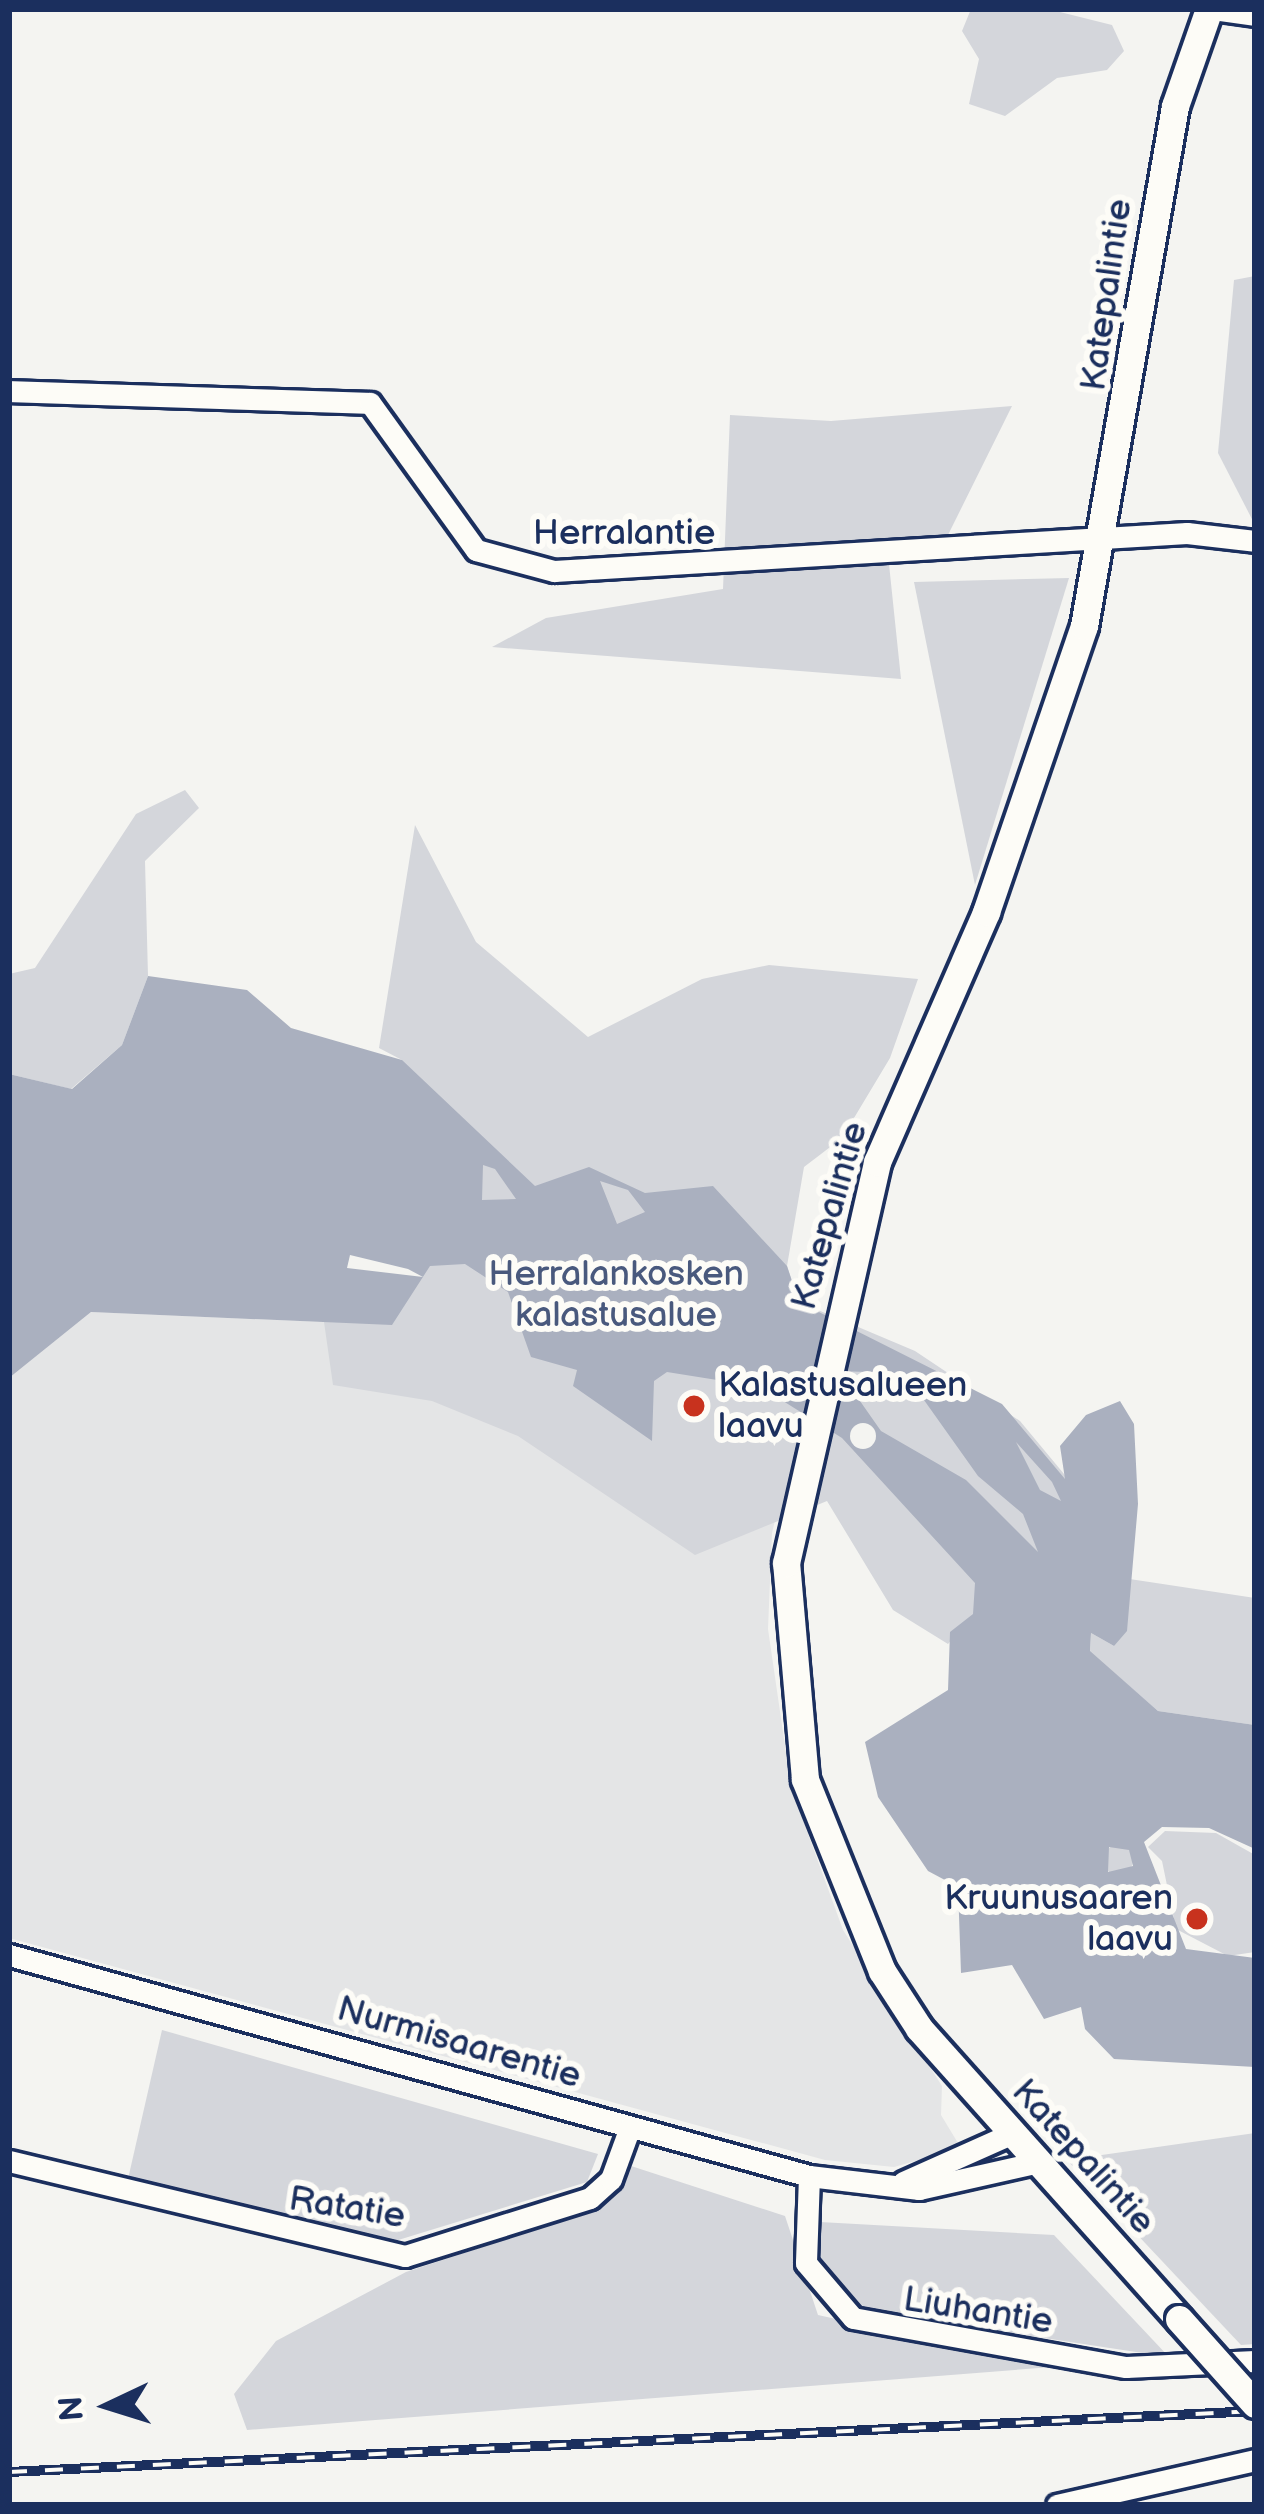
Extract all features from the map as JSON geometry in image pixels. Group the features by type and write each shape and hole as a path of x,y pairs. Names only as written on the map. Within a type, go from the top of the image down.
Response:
{"street":[{"path":"1211,9 1255,15"},
{"name":"Katepalintie","path":"1211,9 1174,106 1102,542 1056,719 878,1162 851,1256 802,1472 786,1625 817,1825 882,1971 1013,2133 1255,2404"},
{"name":"Herralantie","path":"9,391 370,403 451,526 508,565 645,573 1102,542"},
{"path":"1102,542 1255,541"},
{"name":"Nurmisaarentie","path":"9,1955 809,2176 892,2188 1040,2162"},
{"name":"Ratatie","path":"9,2161 405,2256 590,2198 611,2179 630,2127"},
{"path":"892,2188 1013,2133"},
{"name":"Liuhantie","path":"809,2176 806,2263 853,2318 1126,2367 1255,2362"},
{"path":"1057,2505 1255,2460"}],"shaded area":[{"path":"91,1312 392,1325 800,1417 772,1533 768,1629 791,1787 843,1930 942,2086 941,2115 961,2148 894,2167 825,2160 9,1938 9,1378"}],"green space":[{"path":"971,9 1048,9 1112,25 1124,51 1107,70 1057,78 1005,116 969,104 979,59 962,31"},
{"path":"1255,276 1255,525 1218,453 1234,280"},
{"path":"1012,406 946,539 887,545 901,679 492,647 546,618 723,589 730,415 831,421"},
{"path":"1069,578 975,885 914,582"},
{"path":"185,790 199,808 145,861 148,976 122,1045 71,1089 9,1074 9,974 35,968 136,814"},
{"name":"Herralankosken kalastusalue","path":"415,825 476,942 588,1037 702,979 769,965 918,979 890,1058 842,1138 804,1167 787,1266 799,1302 915,1351 1020,1421 1069,1480 1048,1573 974,1614 948,1644 893,1610 827,1501 695,1555 518,1436 432,1401 333,1385 324,1322 402,1060 379,1048"},
{"path":"1123,1578 1255,1598 1255,1725 1158,1711 1090,1652 1091,1633 1114,1646"},
{"path":"1165,1831 1216,1833 1255,1855 1255,1952 1228,1956 1176,1929 1162,1861 1148,1847"},
{"path":"1118,1845 1129,1849 1133,1860 1129,1871 1118,1875 1107,1871 1103,1860 1107,1849"},
{"path":"162,2030 598,2154 587,2182 395,2241 128,2179"},
{"path":"1255,2133 1255,2344 1241,2345 1067,2160"},
{"path":"628,2165 785,2216 818,2315 1052,2367 247,2430 234,2394 276,2341 406,2272 587,2213 617,2192"},
{"path":"820,2222 1054,2235 1169,2357 867,2311 838,2291 816,2252"}],"water":[{"path":"148,976 247,990 291,1028 402,1060 535,1186 589,1167 645,1193 713,1186 787,1266 799,1302 1002,1404 1065,1479 1060,1446 1086,1415 1120,1401 1134,1424 1138,1504 1127,1631 1114,1646 1091,1633 1090,1651 1158,1711 1255,1725 1255,1849 1209,1828 1162,1827 1144,1842 1186,1949 1255,1958 1255,2067 1114,2059 1085,2029 1081,2007 1044,2019 1012,1965 961,1973 958,1887 928,1871 878,1797 865,1742 948,1690 950,1632 973,1614 975,1583 842,1438 761,1387 667,1372 654,1381 652,1441 573,1386 577,1370 531,1357 508,1292 465,1264 430,1266 392,1325 91,1312 9,1378 9,1074 72,1089 122,1045","holes":["483,1165 495,1169 516,1199 482,1200","600,1181 628,1190 645,1212 617,1224","839,1371 896,1373 919,1393 978,1476 1023,1514 1038,1552 966,1480 881,1431","1016,1442 1052,1482 1061,1501 1040,1490","1109,1847 1129,1850 1133,1866 1108,1872"]}],"pier":[{"path":"350,1255 408,1269 423,1277 347,1268"},
{"path":"863,1423 876,1436 863,1449 850,1436"}],"railway":[{"path":"9,2472 1255,2411"}],"place":[{"name":"Kalastusalueen laavu","path":"694,1406"},
{"name":"Kruunusaaren laavu","path":"1197,1919"}]}
